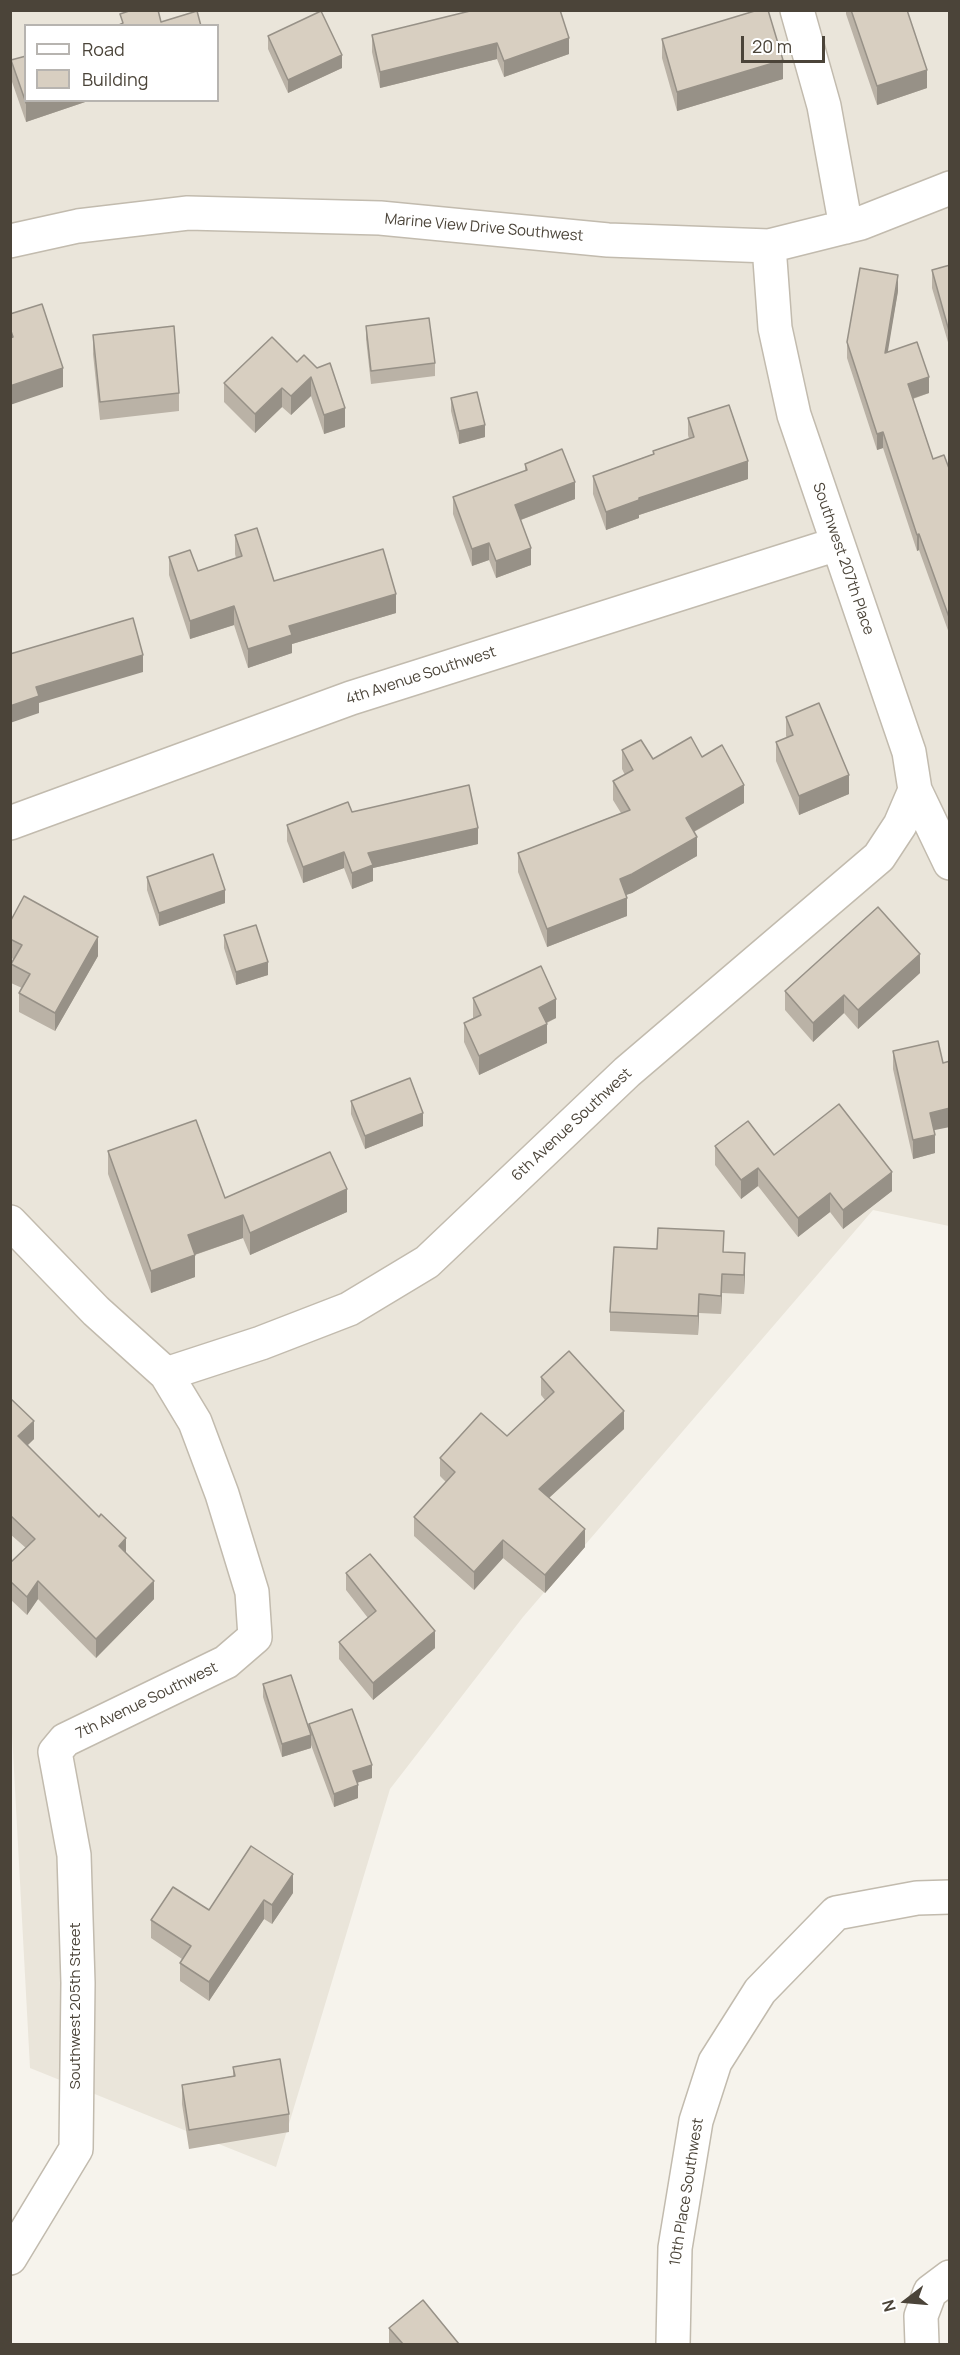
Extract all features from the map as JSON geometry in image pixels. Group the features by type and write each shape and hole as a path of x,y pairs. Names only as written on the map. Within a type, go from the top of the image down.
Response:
{"street":[{"path":"797,10 824,106 846,227"},
{"name":"Marine View Drive Southwest","path":"10,241 78,226 188,213 380,218 608,240 769,246 861,224 950,188"},
{"name":"Southwest 207th Place","path":"769,246 775,327 794,415 909,752 915,790 950,863"},
{"name":"4th Avenue Southwest","path":"10,823 351,698 837,544"},
{"name":"6th Avenue Southwest","path":"166,1374 261,1343 349,1309 428,1262 627,1072 879,857 900,825 915,790"},
{"path":"10,1222 96,1311 166,1374"},
{"name":"7th Avenue Southwest","path":"65,1740 226,1662 255,1637 252,1592 222,1494 195,1422 166,1374"},
{"name":"Southwest 205th Street","path":"10,2258 76,2149 78,1983 74,1855 55,1752 65,1740"},
{"name":"10th Place Southwest","path":"673,2344 675,2247 696,2121 715,2062 760,1991 836,1913 917,1898 950,1897"},
{"path":"922,2344 921,2316 930,2292 950,2277"}],"shaded area":[{"path":"10,11 949,11 949,1226 873,1210 523,1617 390,1789 276,2167 30,2068 10,1696"}],"building":[{"path":"132,10 158,10 161,22 197,11 200,24 121,24 123,23 120,14"},
{"path":"474,10 560,10 569,38 504,61 497,43 380,72 372,35"},
{"path":"758,10 768,10 783,60 677,92 662,39"},
{"path":"851,10 907,10 927,70 877,86"},
{"path":"321,11 342,55 288,80 268,36"},
{"path":"24,57 24,97 11,60"},
{"path":"950,265 950,331 949,331 932,270"},
{"path":"860,268 898,275 885,353 917,342 929,377 908,384 933,459 944,455 950,471 950,620 919,534 917,535 883,432 877,434 847,342"},
{"path":"42,304 63,368 10,386 10,338 13,337 10,328 10,314"},
{"path":"429,318 435,363 371,371 366,326"},
{"path":"174,326 179,393 100,402 93,335"},
{"path":"272,337 297,362 304,355 317,368 330,363 345,408 324,415 311,377 291,396 282,388 255,414 224,383"},
{"path":"477,392 485,425 459,431 451,398"},
{"path":"729,405 748,461 639,498 639,500 606,512 593,476 694,437 688,418"},
{"path":"562,449 575,482 515,505 531,548 496,561 489,543 472,549 453,497 527,470 525,464"},
{"path":"257,528 274,581 383,549 396,594 289,626 292,635 248,649 234,606 190,621 169,557 190,550 198,571 242,556 235,535"},
{"path":"133,618 143,655 36,687 39,696 10,706 10,654"},
{"path":"819,703 849,775 799,796 776,742 793,735 786,717"},
{"path":"691,737 702,757 722,745 744,785 686,818 697,837 620,879 627,898 547,929 518,853 630,810 613,781 633,770 622,750 641,740 653,759"},
{"path":"469,785 478,828 368,853 373,865 352,873 344,852 303,867 287,825 348,802 352,812"},
{"path":"213,854 225,890 159,913 147,877"},
{"path":"24,896 98,937 55,1013 19,993 30,974 11,964 22,945 10,939 10,922"},
{"path":"878,907 920,954 858,1010 844,995 813,1023 785,991"},
{"path":"256,925 268,962 236,972 224,935"},
{"path":"541,966 556,999 539,1008 547,1024 479,1056 464,1023 481,1015 473,998"},
{"path":"938,1041 943,1063 950,1061 950,1108 930,1113 935,1135 913,1140 893,1051"},
{"path":"410,1078 423,1113 365,1136 351,1101"},
{"path":"839,1104 892,1172 843,1210 830,1193 798,1218 758,1168 741,1180 715,1146 748,1121 774,1155"},
{"path":"196,1120 225,1198 330,1152 347,1189 250,1233 243,1215 188,1235 195,1255 151,1271 108,1151"},
{"path":"658,1228 724,1231 723,1252 745,1253 744,1275 722,1274 721,1296 699,1294 698,1316 610,1312 614,1247 657,1249"},
{"path":"569,1351 624,1411 539,1489 585,1529 545,1575 503,1540 474,1572 414,1517 455,1472 440,1458 481,1413 507,1436 554,1392 541,1377"},
{"path":"10,1398 34,1421 18,1436 99,1517 101,1514 126,1538 119,1546 154,1581 96,1639 38,1581 27,1597 10,1581 10,1563 35,1539 10,1515"},
{"path":"370,1554 435,1631 373,1683 339,1642 376,1611 346,1573"},
{"path":"291,1675 311,1735 282,1744 263,1684"},
{"path":"352,1709 372,1765 353,1771 358,1785 334,1794 309,1724"},
{"path":"251,1846 293,1874 272,1905 264,1900 209,1982 180,1963 191,1946 151,1920 173,1887 209,1910"},
{"path":"280,2059 289,2114 189,2130 182,2085 235,2076 233,2067"},
{"path":"423,2300 459,2344 403,2344 389,2328"}]}
